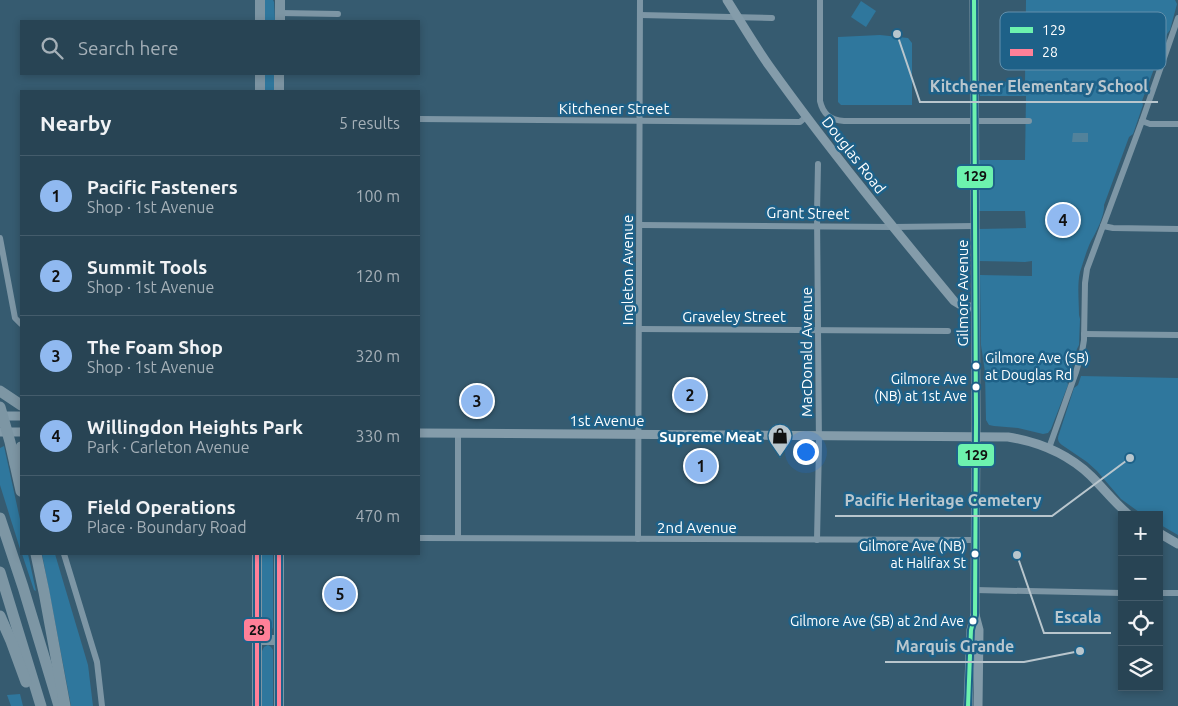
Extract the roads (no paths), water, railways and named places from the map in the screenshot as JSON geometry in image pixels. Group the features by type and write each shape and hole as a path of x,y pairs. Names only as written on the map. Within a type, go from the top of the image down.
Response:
{"highway":[{"path":"0,391 20,404"},
{"path":"1,413 4,432 15,464 20,486"},
{"path":"15,464 20,450"},
{"path":"0,518 59,706"},
{"path":"36,555 65,706"},
{"path":"0,572 40,706"},
{"path":"0,616 35,706"}],"main road":[{"path":"260,0 260,20"},
{"path":"280,0 280,17"},
{"path":"260,75 260,90"},
{"path":"279,75 279,90"},
{"path":"257,555 257,706"},
{"path":"279,555 279,706"},
{"path":"257,640 279,640"}],"street":[{"name":"Ingleton Avenue","path":"638,539 640,0"},
{"name":"Douglas Road","path":"727,0 770,67 893,227 954,301 964,307 976,307"},
{"path":"820,0 820,104 823,112 832,119 1029,121"},
{"name":"Gilmore Avenue","path":"968,706 971,630 974,615 976,436 974,0"},
{"path":"280,17 338,14"},
{"path":"640,15 772,18"},
{"path":"1166,52 1178,18"},
{"path":"1049,448 1082,352 1087,269 1160,70"},
{"name":"Kitchener Street","path":"420,119 800,122 807,116"},
{"path":"1142,121 1150,124 1178,124"},
{"name":"MacDonald Avenue","path":"817,540 819,435 818,164"},
{"name":"Grant Street","path":"640,225 975,226"},
{"path":"1103,226 1113,228 1178,229"},
{"path":"0,238 15,315 20,323"},
{"name":"Graveley Street","path":"639,329 948,331"},
{"path":"1084,334 1178,335"},
{"path":"1,413 20,416"},
{"path":"4,432 20,432"},
{"name":"1st Avenue","path":"420,433 976,436"},
{"path":"458,433 458,538"},
{"path":"976,436 1021,439 1037,443 1067,457 1092,476 1124,511"},
{"path":"1163,535 1178,544"},
{"name":"2nd Avenue","path":"420,538 975,540"},
{"path":"64,555 97,662 102,706"},
{"path":"974,590 1118,592"},
{"path":"1163,593 1178,593"},
{"name":"Gilmore Avenue","path":"974,615 978,630 978,706"}],"place":[{"name":"Kitchener Elementary School","path":"897,34"},
{"name":"Willingdon Heights Park","path":"1063,220"},
{"name":"Gilmore Ave (SB) at Douglas Rd","path":"976,366"},
{"name":"Gilmore Ave (NB) at 1st Ave","path":"976,387"},
{"name":"Summit Tools","path":"690,395"},
{"name":"The Foam Shop","path":"477,401"},
{"name":"Supreme Meat","path":"780,457"},
{"name":"Pacific Heritage Cemetery","path":"1130,458"},
{"name":"Pacific Fasteners","path":"701,466"},
{"name":"Gilmore Ave (NB) at Halifax St","path":"975,554"},
{"name":"Escala","path":"1017,555"},
{"name":"Field Operations","path":"340,594"},
{"name":"Gilmore Ave (SB) at 2nd Ave","path":"973,621"},
{"name":"Marquis Grande","path":"1080,651"}]}
